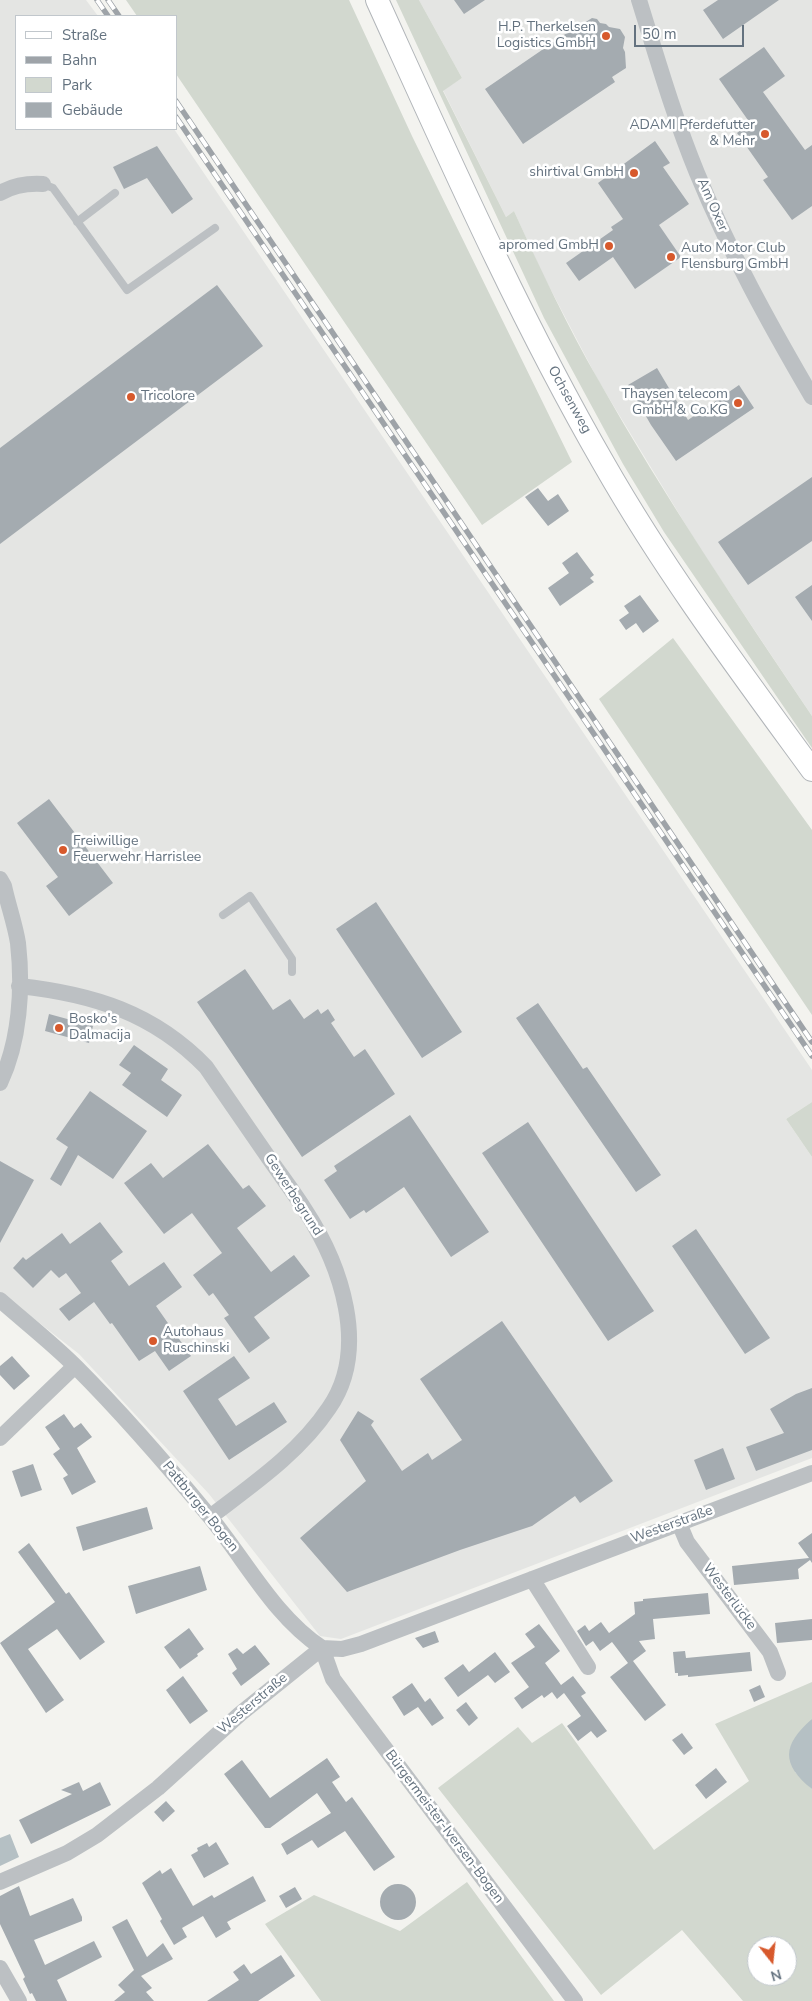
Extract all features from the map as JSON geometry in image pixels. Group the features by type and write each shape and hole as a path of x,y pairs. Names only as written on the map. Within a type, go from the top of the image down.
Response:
{"main road":[{"name":"Ochsenweg","path":"377,0 541,350 604,464 632,511 708,626 812,770"}],"street":[{"name":"Am Oxer","path":"640,0 662,75 698,173 736,259 783,348 812,397"},
{"path":"0,193 28,183 43,184"},
{"path":"0,879 4,886 18,942 19,986 16,1037 0,1083"},
{"name":"Gewerbegrund","path":"19,986 53,989 122,1008 149,1021 188,1049 206,1068 306,1210 330,1256 344,1300 349,1328 350,1350 347,1369 339,1391 329,1408 304,1439 271,1471 210,1517"},
{"name":"Pattburger Bogen","path":"0,1300 75,1366 139,1433 210,1517 285,1616 304,1636 322,1648"},
{"path":"0,1438 75,1366"},
{"name":"Westerstraße","path":"0,1882 67,1853 97,1836 158,1788 240,1714 322,1648 342,1649 361,1644 812,1473"},
{"name":"Westerlücke","path":"678,1523 687,1542 770,1652 778,1672"},
{"path":"532,1579 588,1667"},
{"name":"Bürgermeister-Iversen-Bogen","path":"322,1648 333,1680 575,2001"},
{"path":"0,1968 19,2001"}],"lane":[{"path":"43,184 52,188 127,290 215,228"},
{"path":"77,222 115,193"},
{"path":"223,915 250,896 292,959 292,972"}],"shaded area":[{"path":"0,0 86,0 97,15 15,15 15,130 175,130 812,1070 812,1102 786,1119 812,1157 812,1458 341,1639 320,1636 209,1494 79,1354 0,1292"},
{"path":"419,0 812,0 812,716 701,550 598,380 541,271 514,211 506,217 443,90 462,78"},
{"path":"812,1719 812,1789 795,1771 790,1763 789,1754 795,1737"},
{"path":"10,1834 19,1857 0,1866 0,1838"}],"green space":[{"path":"126,0 349,0 412,136 572,462 482,525 178,77 178,15 136,15"},
{"path":"396,0 419,0 462,78 443,91 506,217 514,211 565,318 624,424 702,550 812,716 812,748 664,532 623,464 544,318"},
{"path":"673,638 812,830 812,1015 599,699"},
{"path":"812,1102 812,1157 786,1119"},
{"path":"812,1682 812,1719 795,1772 812,1789 812,2001 743,2001 682,1930 601,1995 438,1788 518,1727 532,1743 562,1723 654,1850 749,1781 715,1724"},
{"path":"467,1882 554,2001 321,2001 265,1924 314,1895 400,1931"}],"building":[{"path":"454,0 485,0 464,14"},
{"path":"718,0 779,0 723,39 703,10"},
{"path":"592,18 609,27 620,29 625,37 623,48 626,68 612,77 615,82 523,144 485,89 577,26"},
{"path":"764,47 785,76 763,92 805,150 812,145 812,206 792,220 763,180 768,177 737,133 750,123 719,79"},
{"path":"655,141 670,163 663,167 689,204 659,225 681,257 635,289 613,257 579,281 566,263 613,230 611,227 623,219 598,183"},
{"path":"157,146 193,199 172,214 147,178 124,189 113,167"},
{"name":"Tricolore","path":"217,285 263,346 0,544 0,448"},
{"path":"657,368 688,420 739,385 754,408 676,461 651,425 628,385"},
{"path":"812,477 812,541 748,585 718,542"},
{"path":"538,488 548,501 558,494 569,511 548,526 525,497"},
{"path":"577,552 594,575 590,578 594,582 560,606 548,588 569,573 562,563"},
{"path":"812,585 812,621 795,597"},
{"path":"640,595 659,621 643,633 636,623 626,630 619,620 629,613 624,606"},
{"name":"Freiwillige Feuerwehr Harrislee","path":"49,799 113,883 69,916 46,886 58,877 17,823"},
{"path":"376,902 462,1032 422,1058 336,929"},
{"path":"245,969 273,1010 290,999 304,1019 318,1009 321,1014 328,1009 335,1020 331,1023 354,1057 365,1049 395,1094 302,1157 197,1002"},
{"path":"538,1003 583,1069 587,1067 661,1175 636,1192 516,1018"},
{"path":"49,1014 93,1026 89,1043 45,1031"},
{"path":"134,1045 168,1069 161,1080 182,1095 167,1117 122,1085 131,1073 119,1065"},
{"path":"90,1091 147,1131 113,1179 78,1155 61,1186 50,1179 68,1147 56,1139"},
{"path":"410,1115 489,1232 451,1257 404,1187 366,1213 364,1210 350,1219 324,1180 337,1171 334,1166"},
{"path":"528,1122 654,1311 608,1341 482,1153"},
{"path":"208,1144 243,1189 249,1185 266,1206 237,1228 271,1272 294,1255 310,1276 254,1317 270,1338 249,1353 224,1318 229,1315 213,1293 209,1296 193,1275 222,1253 192,1213 164,1234 124,1183 151,1163 163,1178"},
{"path":"0,1161 34,1180 0,1243"},
{"path":"100,1222 123,1252 111,1261 129,1286 164,1262 182,1287 156,1306 191,1356 169,1371 155,1351 139,1361 112,1323 110,1324 94,1302 69,1321 59,1309 81,1293 66,1273 59,1278 51,1270 33,1288 13,1268 23,1257 26,1260 62,1233 70,1244"},
{"path":"696,1229 770,1338 745,1354 672,1246"},
{"path":"502,1321 613,1481 580,1503 575,1496 532,1526 460,1550 347,1592 300,1538 366,1481 340,1440 358,1411 374,1421 371,1425 402,1471 428,1453 432,1460 462,1440 420,1379"},
{"path":"12,1356 30,1376 14,1390 0,1375 0,1366"},
{"path":"234,1356 250,1378 218,1399 236,1426 274,1402 287,1422 229,1460 183,1391"},
{"path":"812,1388 812,1450 756,1471 746,1447 784,1433 770,1409 796,1394"},
{"path":"64,1414 74,1428 81,1423 92,1437 77,1448 96,1482 72,1495 63,1478 68,1475 53,1454 60,1449 45,1427"},
{"path":"723,1448 735,1479 706,1490 694,1460"},
{"path":"33,1464 42,1490 21,1497 12,1471"},
{"path":"147,1507 153,1529 83,1551 76,1527"},
{"path":"812,1533 812,1563 810,1560 798,1569 799,1579 734,1585 732,1566 809,1558 798,1543"},
{"path":"29,1543 66,1594 69,1592 105,1642 80,1660 57,1629 28,1649 64,1700 46,1713 0,1643 55,1602 18,1552"},
{"path":"200,1566 207,1590 136,1614 128,1586"},
{"path":"708,1593 710,1614 653,1619 655,1639 639,1641 646,1651 633,1661 666,1705 645,1721 610,1677 628,1663 612,1642 600,1651 593,1641 586,1646 577,1631 585,1625 589,1631 601,1622 609,1633 635,1614 634,1602 643,1601 643,1599"},
{"path":"812,1619 812,1640 777,1643 775,1623"},
{"path":"539,1624 560,1651 545,1663 561,1685 573,1676 586,1693 581,1696 607,1731 597,1738 591,1731 578,1741 567,1726 581,1716 564,1693 557,1699 552,1692 544,1698 542,1695 522,1709 514,1698 529,1687 511,1663 535,1647 525,1634"},
{"path":"189,1628 204,1649 197,1654 198,1656 180,1669 164,1647"},
{"path":"435,1631 439,1642 423,1648 415,1638"},
{"path":"255,1645 270,1664 241,1686 232,1673 237,1669 228,1654 237,1648 243,1654"},
{"path":"685,1651 686,1658 750,1652 752,1671 688,1677 688,1675 678,1676 678,1673 675,1673 673,1652"},
{"path":"495,1652 510,1672 495,1683 488,1675 458,1697 444,1678 463,1664 469,1672"},
{"path":"183,1676 208,1711 190,1724 166,1690"},
{"path":"412,1683 425,1702 430,1698 444,1718 432,1726 418,1707 404,1716 392,1697"},
{"path":"760,1685 765,1697 754,1702 749,1690"},
{"path":"466,1702 478,1718 469,1726 456,1710"},
{"path":"682,1733 693,1748 684,1755 672,1740"},
{"path":"327,1758 340,1777 332,1782 346,1802 352,1797 395,1857 374,1871 345,1831 318,1848 312,1840 287,1855 281,1844 331,1813 317,1793 270,1828 265,1828 224,1774 242,1760 270,1798"},
{"path":"716,1768 727,1782 706,1799 695,1785"},
{"path":"79,1782 83,1791 100,1782 111,1805 31,1844 19,1820 72,1794 61,1790"},
{"path":"166,1801 175,1811 163,1822 154,1812"},
{"path":"216,1842 229,1864 204,1878 191,1855 198,1851 197,1848 207,1843 209,1847"},
{"path":"171,1868 193,1906 212,1895 214,1898 253,1876 266,1901 227,1922 231,1929 216,1938 203,1916 182,1928 187,1937 174,1945 142,1883 160,1870 162,1874"},
{"path":"398,1884 411,1889 416,1902 411,1915 398,1920 385,1915 380,1902 385,1889"},
{"path":"19,1886 30,1916 73,1898 82,1917 82,1921 34,1940 45,1965 94,1941 102,1957 57,1980 67,2001 36,2001 32,1993 30,1994 23,1979 25,1977 0,1924 0,1896"},
{"path":"295,1887 302,1899 286,1908 279,1896"},
{"path":"127,1919 147,1957 163,1943 173,1959 141,1976 152,1988 146,1992 154,2001 114,2001 125,1992 118,1985 134,1970 112,1927"},
{"path":"281,1955 295,1976 258,2001 207,2001 239,1980 233,1972 244,1964 251,1974"}],"railway":[{"path":"97,0 107,15"},
{"path":"108,0 118,15"},
{"path":"178,104 812,1042"},
{"path":"178,120 812,1056"}],"place":[{"name":"H.P. Therkelsen Logistics GmbH","path":"606,36"},
{"name":"ADAMI Pferdefutter & Mehr","path":"765,134"},
{"name":"shirtival GmbH","path":"634,173"},
{"name":"apromed GmbH","path":"609,246"},
{"name":"Auto Motor Club Flensburg GmbH","path":"671,257"},
{"name":"Tricolore","path":"131,397"},
{"name":"Thaysen telecom GmbH & Co.KG","path":"738,403"},
{"name":"Freiwillige Feuerwehr Harrislee","path":"63,850"},
{"name":"Bosko's Dalmacija","path":"59,1028"},
{"name":"Autohaus Ruschinski","path":"153,1341"}]}
